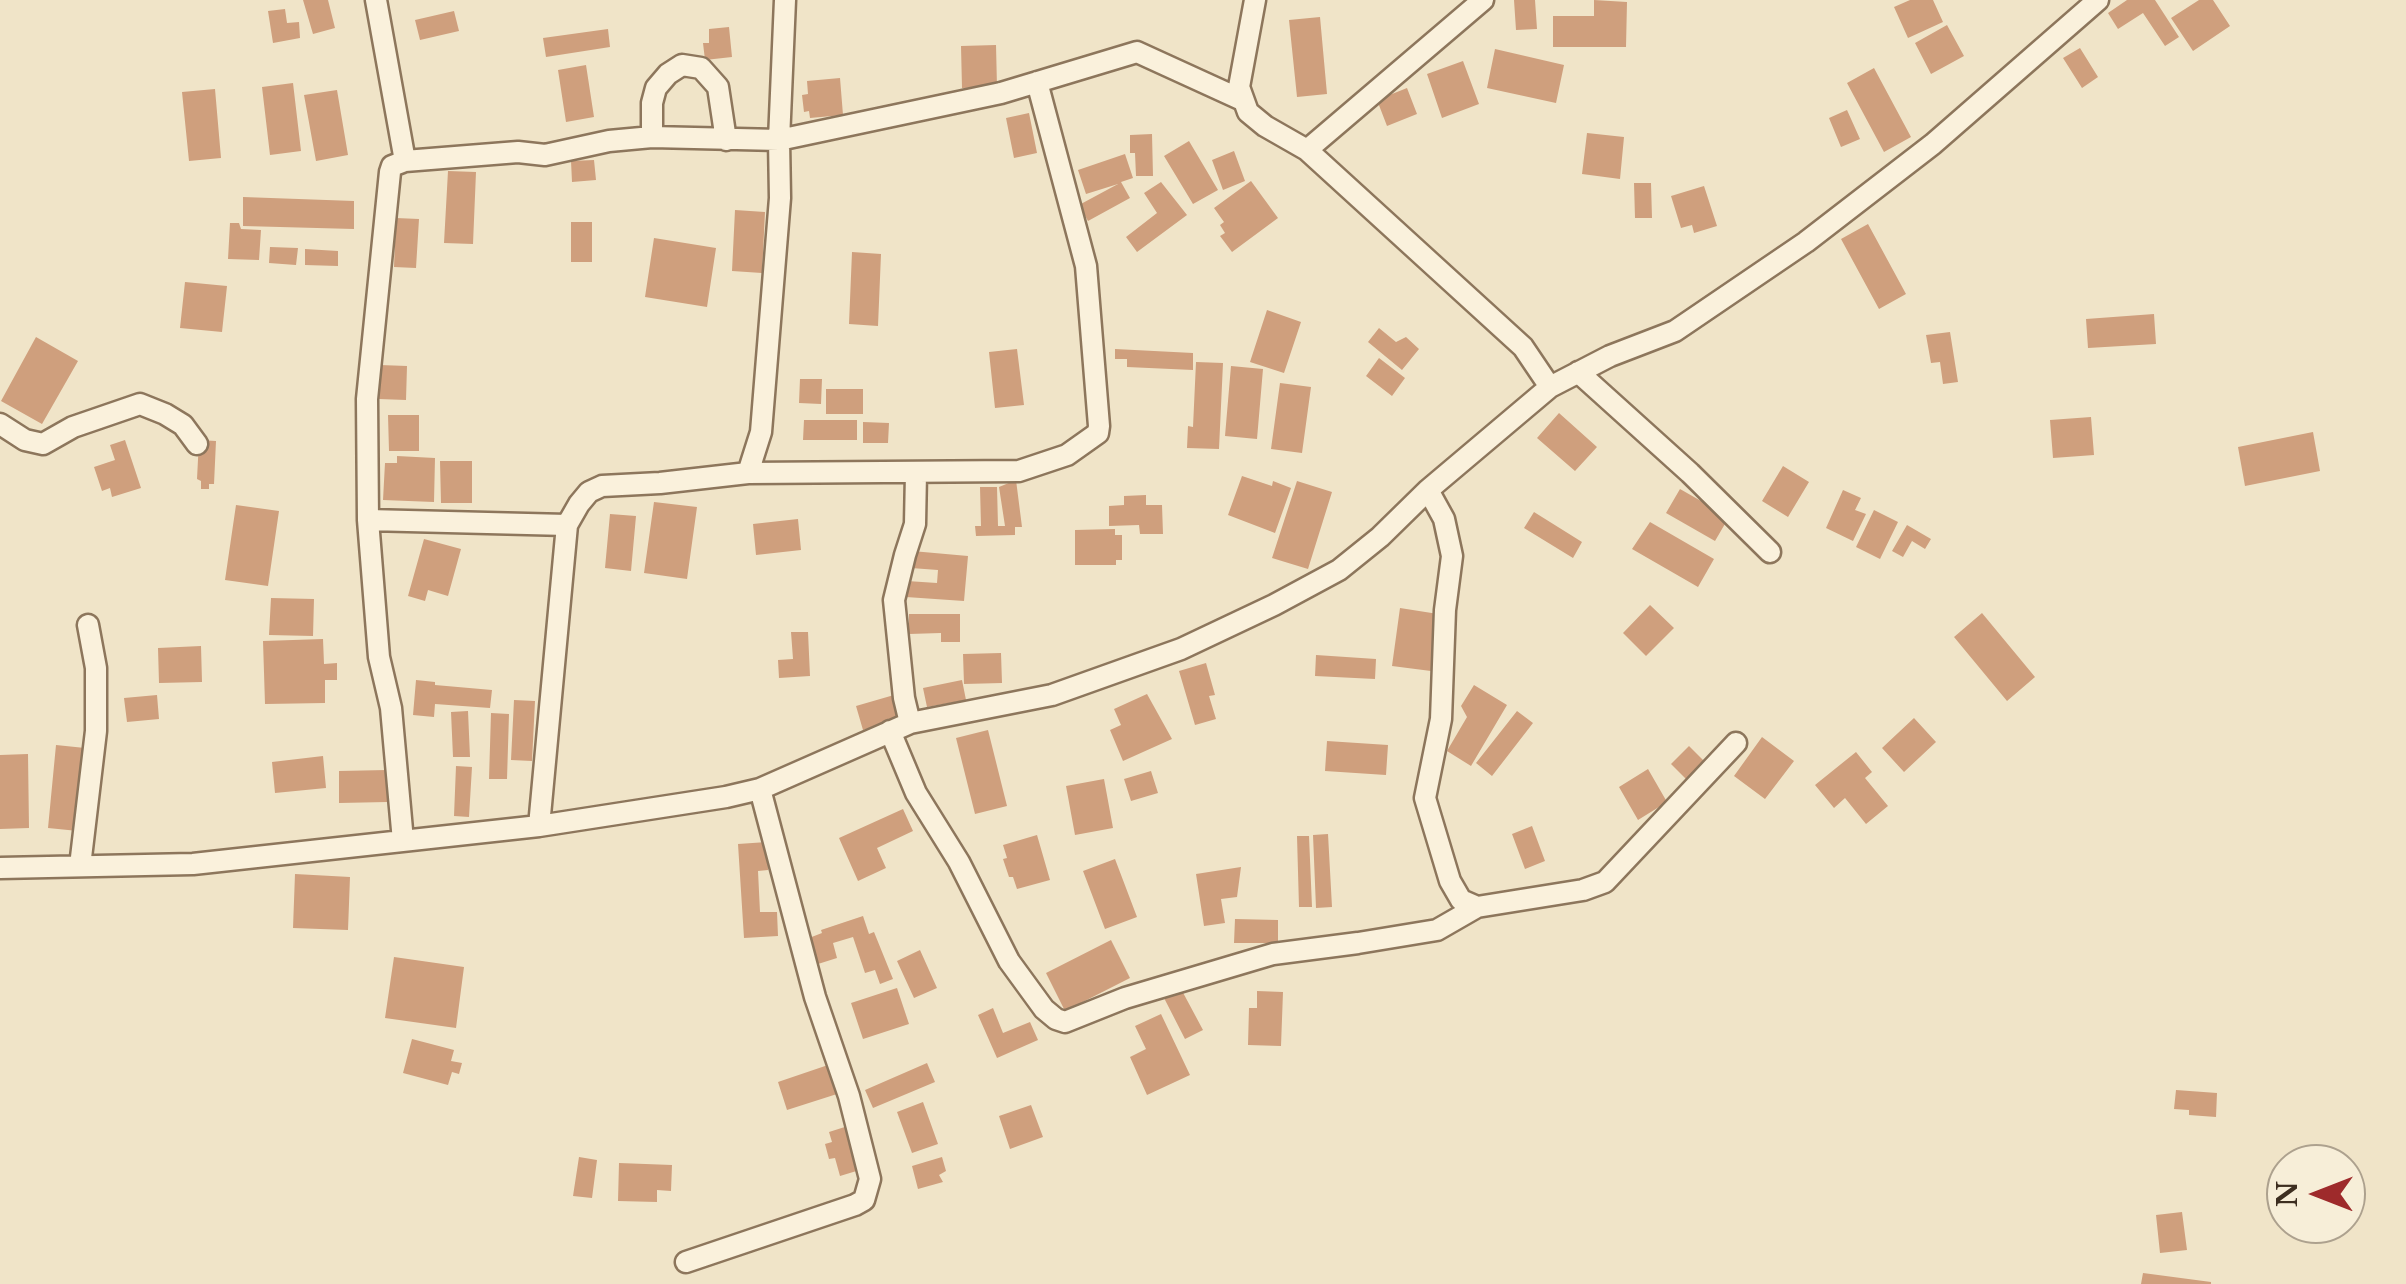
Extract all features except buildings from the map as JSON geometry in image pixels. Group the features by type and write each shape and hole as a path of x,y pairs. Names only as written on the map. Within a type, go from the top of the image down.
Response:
{"street":[{"path":"376,0 404,161"},
{"path":"748,473 761,432 780,198 785,0"},
{"path":"1256,0 1238,87 1248,112 1264,126 1308,150 1523,347 1550,386"},
{"path":"1308,150 1483,0"},
{"path":"0,868 193,864 538,826 726,797 760,788 900,727 1052,695 1181,649 1339,570 1550,386 1675,330 1806,242 1933,144 2098,0"},
{"path":"402,841 391,708 379,657 368,520 367,400 392,166 404,161 518,152 545,155 609,141 652,137 779,140 985,97 1137,52 1242,100"},
{"path":"652,137 656,88 682,65 701,68 718,87 726,140"},
{"path":"538,826 566,525 589,492 602,486 660,484 748,473 1019,471 1067,456 1098,433 1086,266 1037,82"},
{"path":"1578,372 1770,552"},
{"path":"0,424 25,440 43,444 73,428 140,404 183,426 197,444"},
{"path":"916,473 915,524 894,600 904,698 900,727 916,793 959,862 1009,960 1044,1009 1056,1019 1066,1022 1125,998 1274,954 1438,930 1477,907 1583,890 1605,882 1736,743"},
{"path":"1428,490 1444,519 1452,556 1445,610 1442,719 1424,798 1450,881 1461,900 1477,907"},
{"path":"368,520 566,525"},
{"path":"80,866 96,731 96,668 88,626"},
{"path":"686,1262 855,1205 864,1200 870,1180 849,1096 815,996 760,788"}]}
